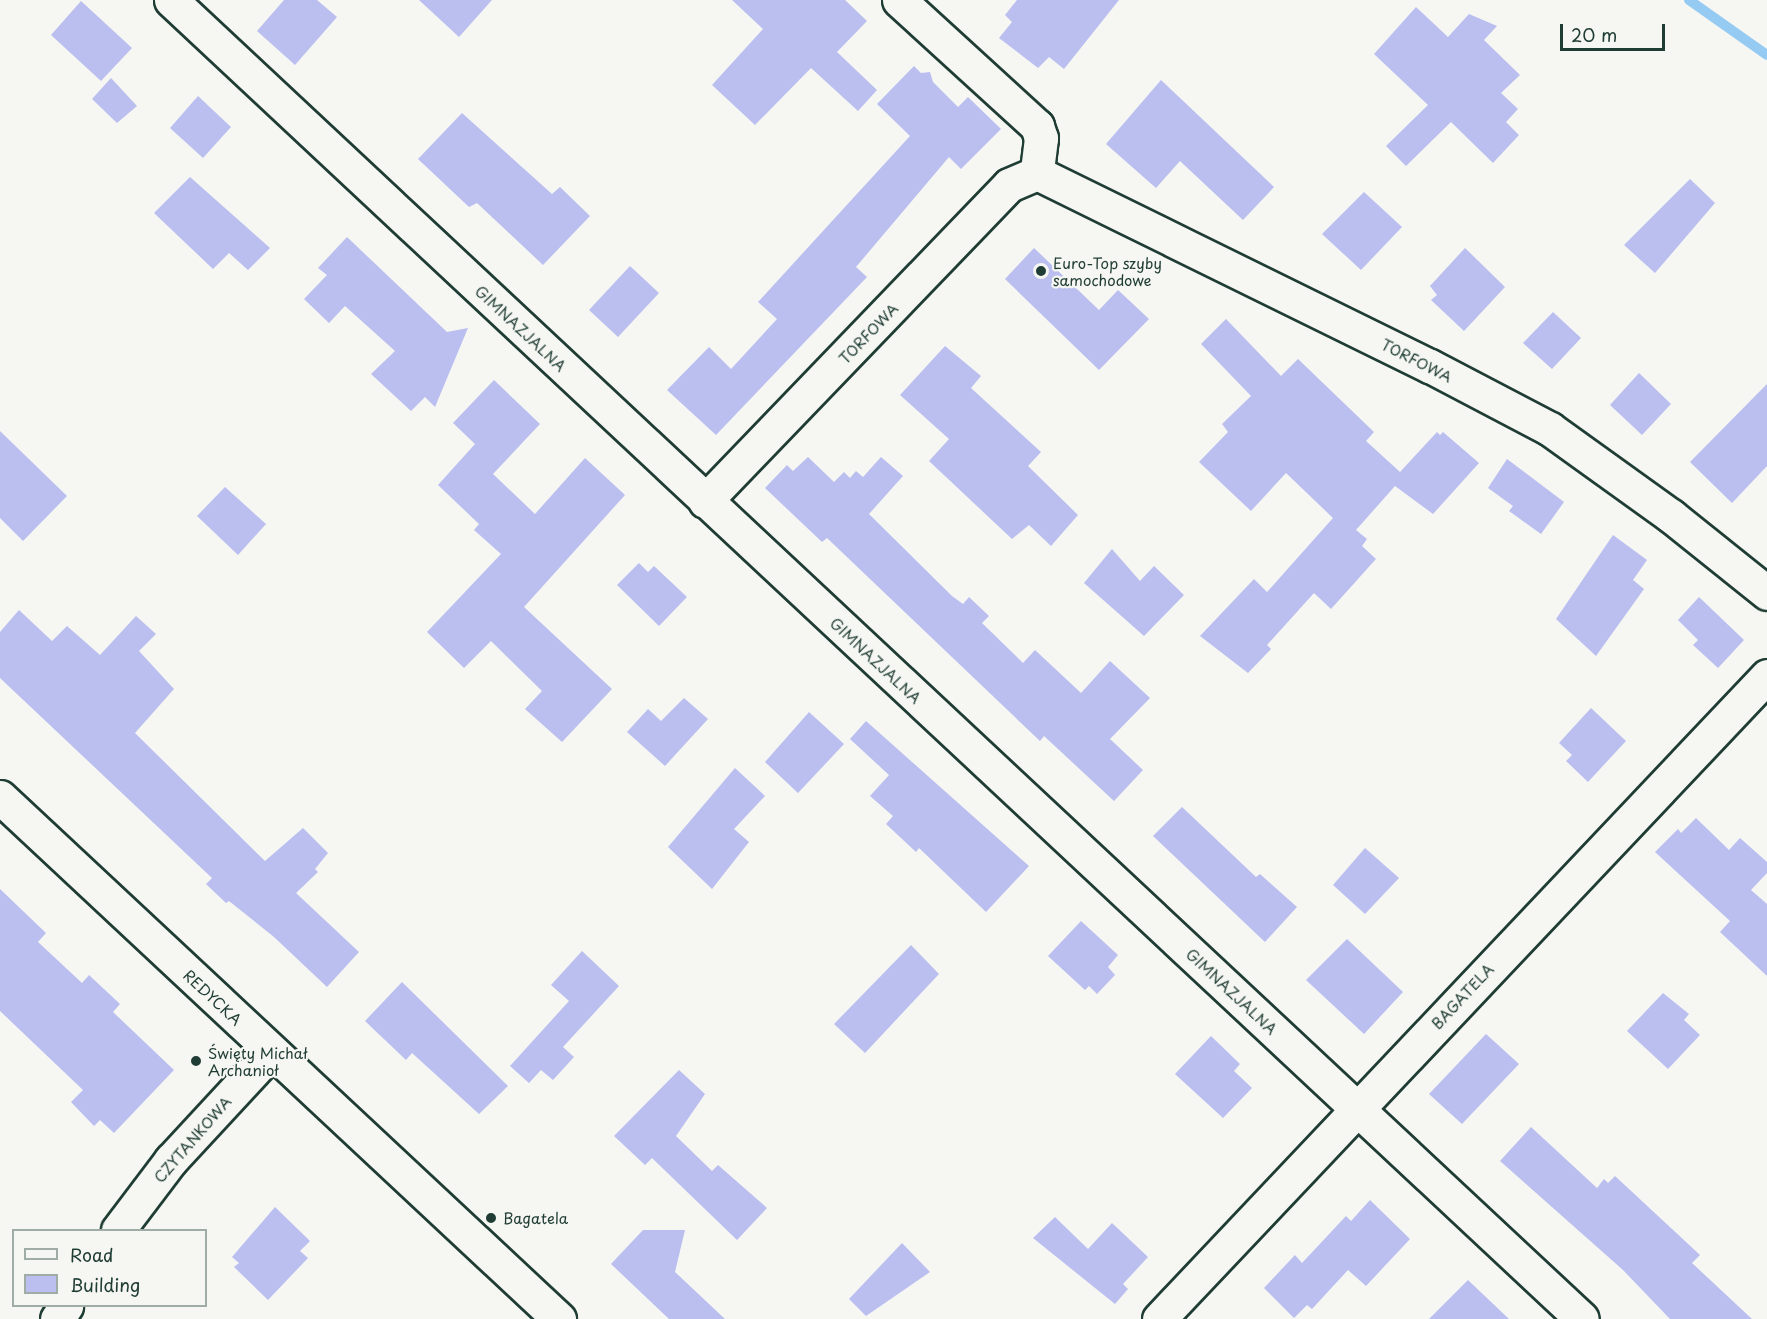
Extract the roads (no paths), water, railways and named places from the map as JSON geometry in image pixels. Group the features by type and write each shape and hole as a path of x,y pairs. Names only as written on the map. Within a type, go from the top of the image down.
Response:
{"street":[{"name":"GIMNAZJALNA","path":"171,0 1582,1319"},
{"path":"899,0 1037,126 1041,138 1037,173"},
{"name":"TORFOWA","path":"705,501 1009,185 1037,173 1430,366 1550,429 1671,516 1767,594"},
{"name":"BAGATELA","path":"1159,1319 1767,676"},
{"name":"REDYCKA","path":"0,797 559,1319"},
{"name":"CZYTANKOWA","path":"119,1229 171,1160 271,1052"}],"waterway":[{"path":"1689,0 1767,55"}],"place":[{"name":"Euro-Top szyby samochodowe","path":"1041,271"},
{"name":"Święty Michał Archanioł","path":"196,1061"},
{"name":"Bagatela","path":"491,1218"}]}
